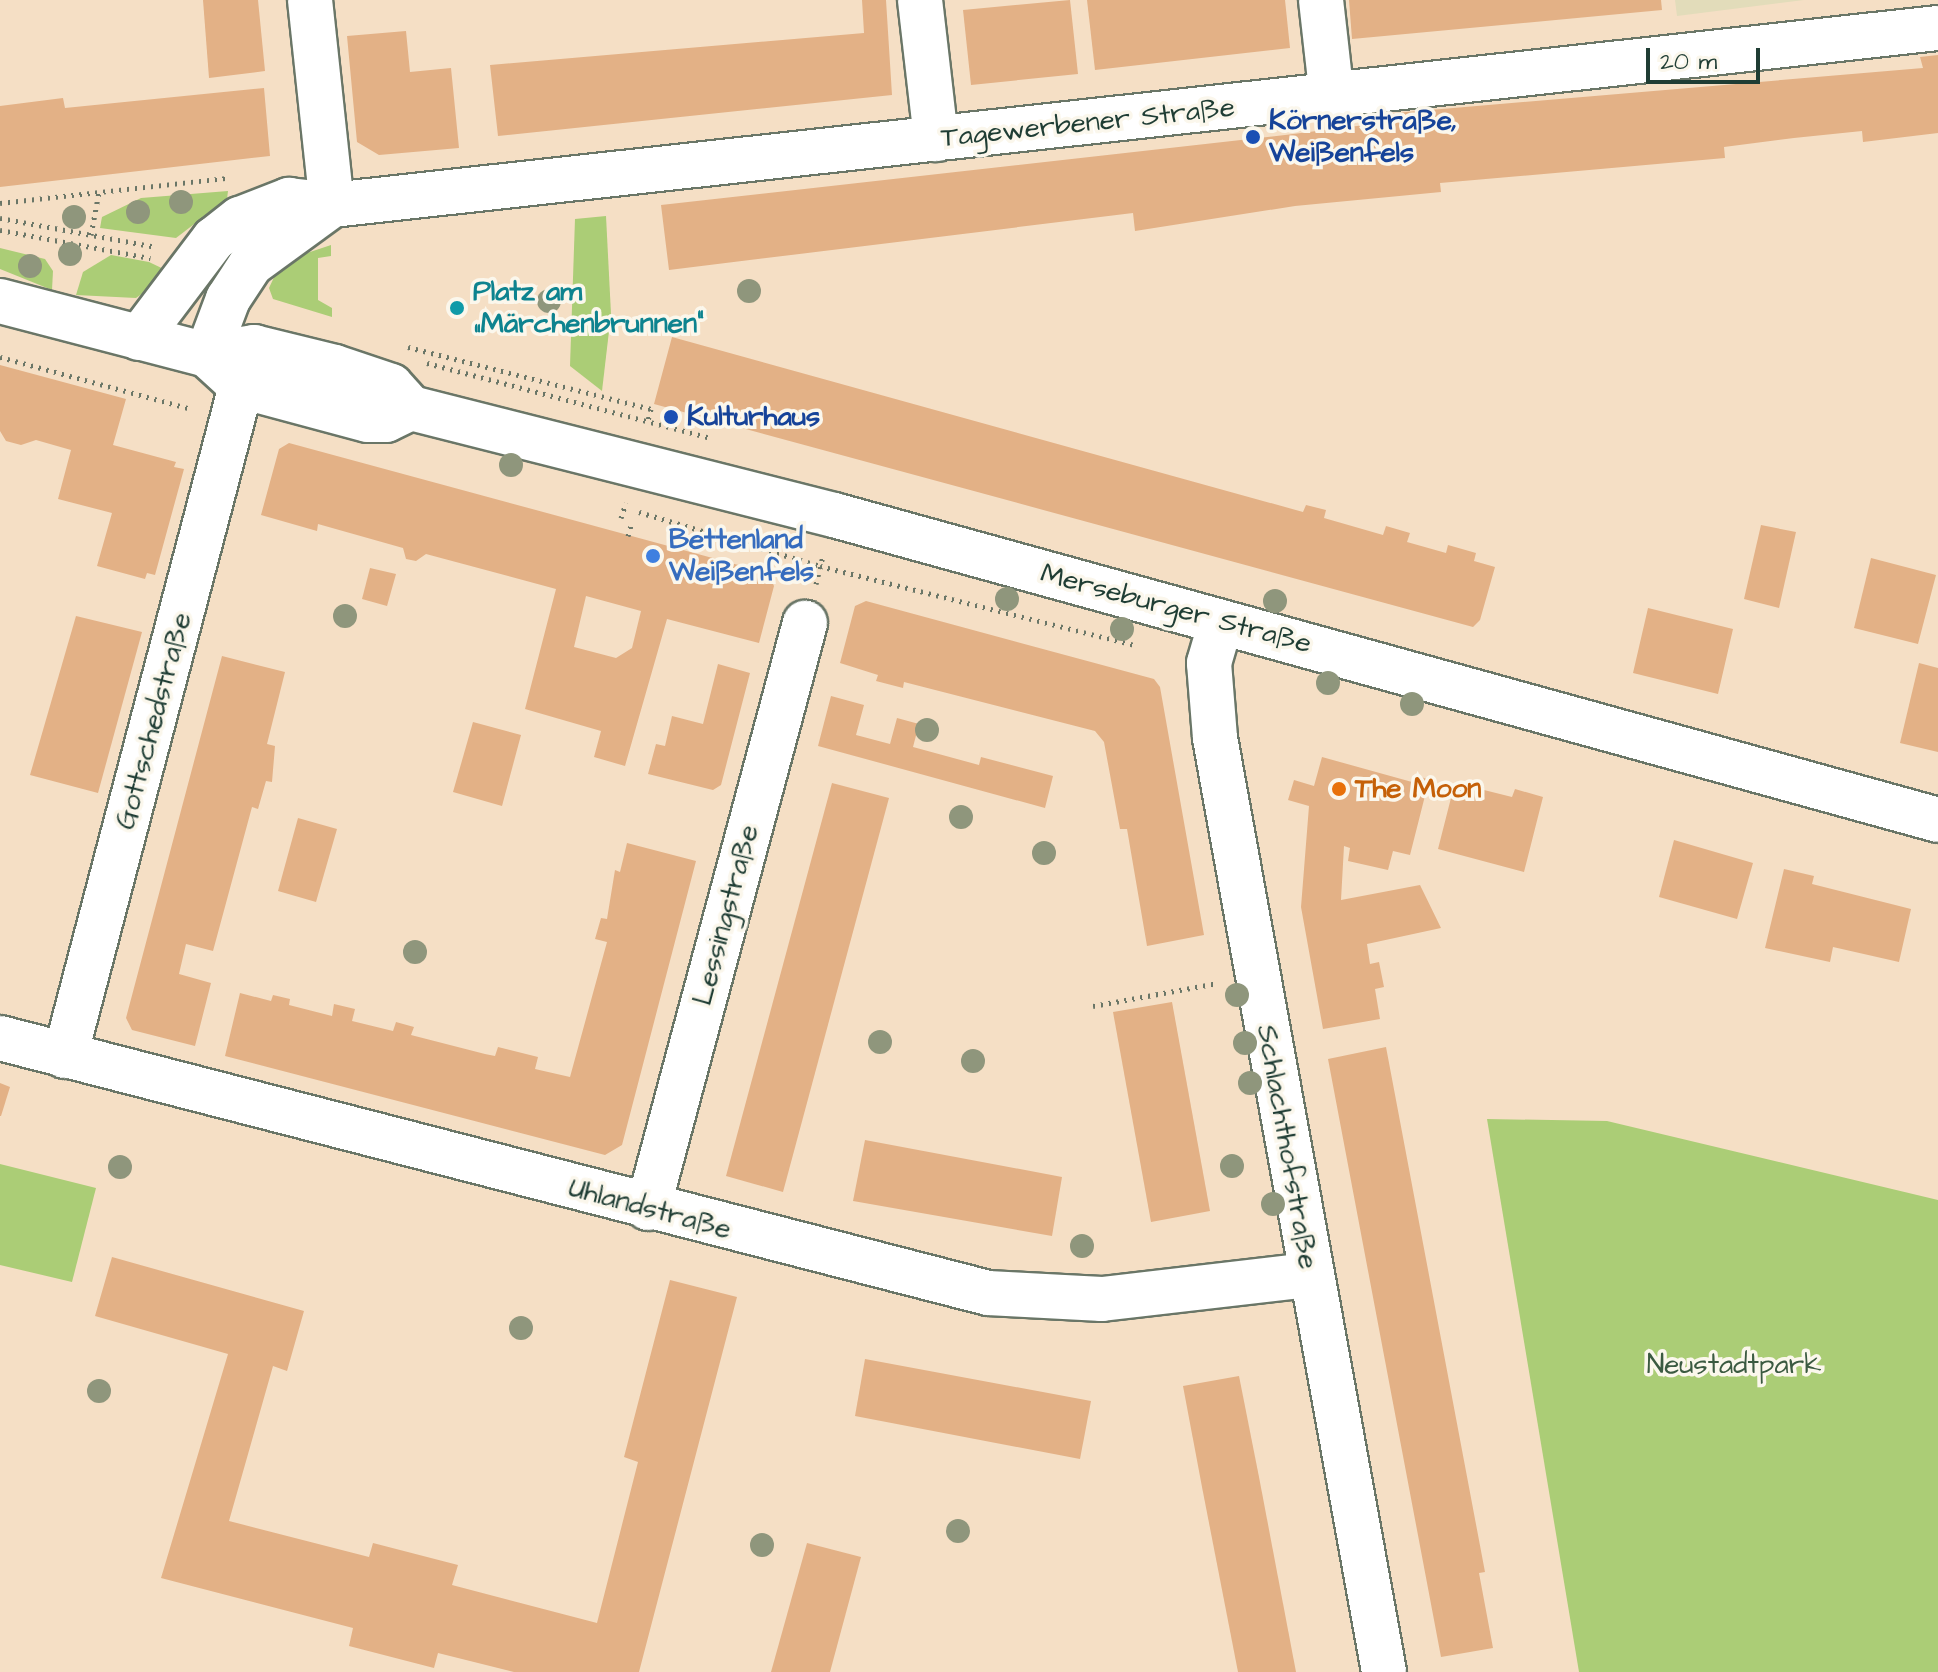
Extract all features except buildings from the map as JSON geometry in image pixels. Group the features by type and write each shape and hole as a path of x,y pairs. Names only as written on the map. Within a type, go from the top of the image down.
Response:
{"street":[{"path":"207,355 228,299 251,264 332,205 310,0"},
{"path":"920,0 936,139"},
{"path":"1321,0 1332,98"},
{"name":"Tagewerbener Straße","path":"139,338 214,239 240,219 289,200 332,205 1332,98 1869,18 1938,28"},
{"name":"Merseburger Straße","path":"0,301 207,355 254,347 335,367 391,386 411,408 834,515 1938,820"},
{"name":"Merseburger Straße","path":"207,355 237,403 368,420 386,420 411,408"},
{"name":"Gottschedstraße","path":"65,1056 237,403"},
{"name":"Schlachthofstraße","path":"1221,622 1209,663 1215,738 1384,1672"},
{"name":"Lessingstraße","path":"648,1208 805,623"},
{"name":"Uhlandstraße","path":"0,1038 648,1208 988,1293 1102,1299 1310,1275"}],"path":[{"path":"0,203 240,176"},
{"path":"91,235 99,192"},
{"path":"0,218 160,248 193,265"},
{"path":"398,344 651,409 637,463"},
{"path":"0,357 237,403"},
{"path":"609,504 820,566 1150,648"},
{"path":"805,623 834,515"},
{"path":"628,536 632,522"},
{"path":"1093,1006 1257,976"}],"shaded area":[{"path":"1675,0 1804,0 1677,16"}],"green space":[{"path":"228,191 227,199 176,238 100,228 102,217 141,198"},
{"path":"606,216 611,314 602,391 570,366 575,219"},
{"path":"331,245 331,256 318,258 318,300 332,308 332,317 273,299 269,288 276,273 298,256"},
{"path":"0,248 45,259 53,271 52,290 0,269"},
{"path":"111,255 149,262 172,273 136,298 76,295 83,272"},
{"name":"Neustadtpark","path":"1487,1119 1607,1121 1938,1200 1938,1672 1579,1672"},
{"path":"0,1164 96,1188 72,1282 0,1265"}],"place":[{"name":"Körnerstraße, Weißenfels","path":"1253,137"},
{"name":"Platz am „Märchenbrunnen“","path":"457,308"},
{"name":"Kulturhaus","path":"671,417"},
{"name":"Bettenland Weißenfels","path":"653,556"},
{"name":"The Moon","path":"1339,789"}]}
